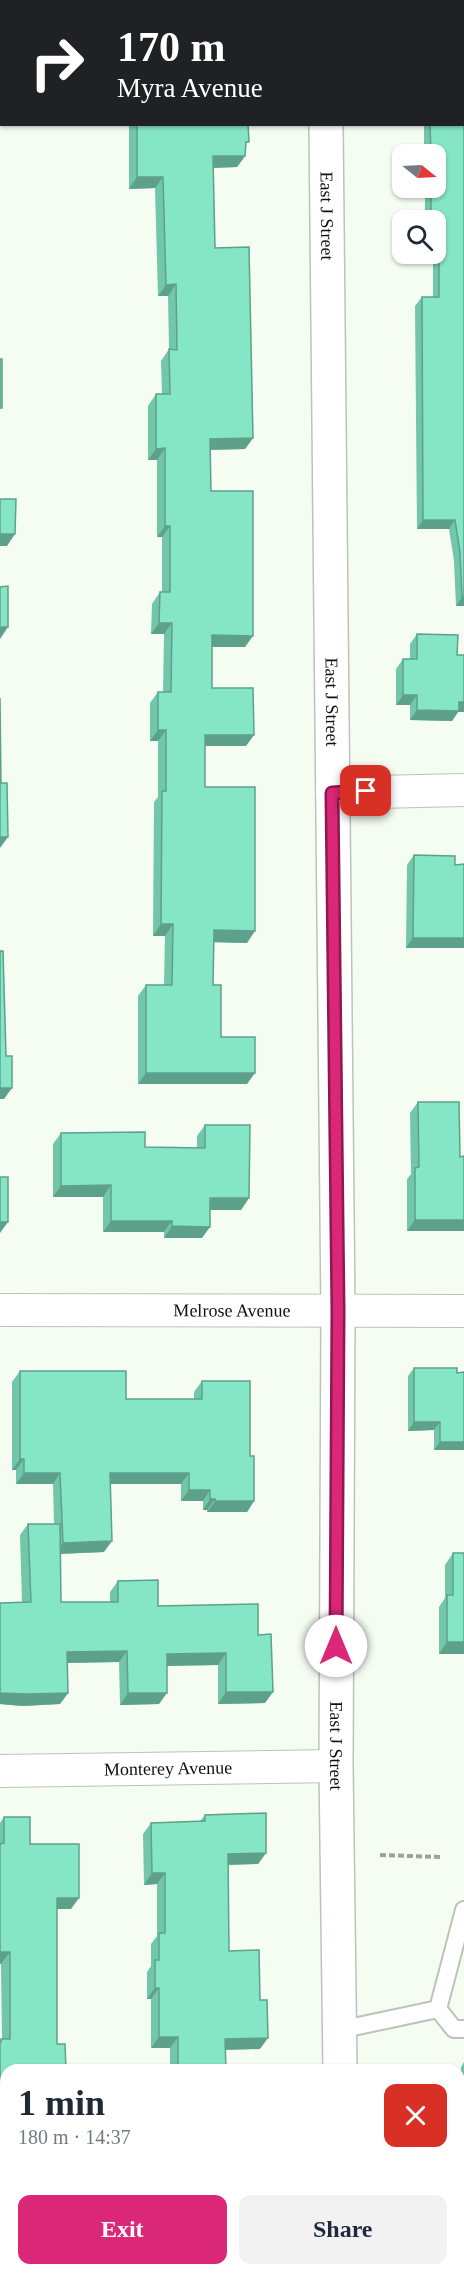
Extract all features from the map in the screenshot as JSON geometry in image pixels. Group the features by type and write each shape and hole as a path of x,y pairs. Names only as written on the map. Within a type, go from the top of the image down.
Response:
{"street":[{"name":"East J Street","path":"326,126 338,1311 336,1766 340,2064"},
{"path":"332,793 464,790"},
{"name":"Melrose Avenue","path":"0,1310 464,1311"},
{"name":"Monterey Avenue","path":"0,1771 336,1766"}],"lane":[{"path":"438,2009 464,1910"},
{"path":"339,2030 438,2009"},
{"path":"438,2009 454,2029 464,2029"}],"path":[{"path":"380,1855 440,1857"}],"building":[{"path":"137,126 248,126 249,142 246,142 245,156 213,156 215,248 249,247 253,438 210,439 211,491 253,491 253,636 212,635 212,688 253,688 254,735 205,735 205,787 255,787 255,931 214,930 213,985 221,985 221,1037 255,1037 255,1073 146,1073 146,985 172,985 173,924 161,924 162,791 166,791 166,730 158,730 158,692 171,692 172,623 159,623 160,592 170,592 170,526 165,526 165,448 156,449 156,394 170,394 169,349 177,350 176,284 166,285 163,177 137,177"},
{"path":"430,126 464,126 464,597 462,597 460,552 455,520 423,520 422,297 439,297 439,264 446,264 446,210 431,210 431,198 446,198 446,144 431,144"},
{"path":"0,359 2,359 2,408 0,408"},
{"path":"0,499 16,499 15,534 0,534"},
{"path":"8,586 8,627 0,627 0,587"},
{"path":"417,634 458,635 457,655 464,655 464,702 459,702 459,711 417,710 417,695 403,695 403,659 417,659"},
{"path":"0,698 1,783 7,783 8,837 0,837"},
{"path":"414,855 455,856 455,865 464,864 464,938 413,938"},
{"path":"0,951 3,951 6,1056 12,1056 12,1088 0,1088"},
{"path":"418,1102 459,1102 460,1157 464,1156 464,1220 415,1220 415,1168 419,1167"},
{"path":"205,1125 250,1125 249,1198 210,1198 210,1227 172,1226 172,1221 111,1221 111,1185 61,1186 61,1133 145,1132 145,1147 205,1148"},
{"path":"0,1177 8,1177 8,1222 0,1222"},
{"path":"414,1368 457,1368 457,1373 464,1372 464,1442 440,1442 440,1422 414,1422"},
{"path":"20,1371 126,1371 126,1399 202,1399 202,1381 250,1381 250,1456 254,1456 254,1501 215,1501 215,1499 210,1499 210,1490 189,1490 189,1473 110,1473 112,1541 63,1543 60,1473 24,1473 24,1459 20,1459"},
{"path":"28,1524 60,1524 61,1602 118,1602 118,1581 158,1580 158,1606 258,1604 258,1635 271,1634 273,1692 226,1692 226,1653 167,1654 167,1693 128,1693 127,1651 67,1652 68,1693 0,1693 0,1603 31,1602"},
{"path":"453,1553 464,1553 464,1642 447,1642 447,1595 453,1595"},
{"path":"266,1813 266,1853 228,1854 229,1951 259,1950 260,2000 267,2000 268,2038 225,2039 226,2064 178,2064 178,2037 159,2037 159,1988 155,1988 155,1960 159,1960 159,1933 165,1933 165,1873 152,1873 151,1823 205,1821 205,1815"},
{"path":"4,1817 30,1817 30,1844 79,1844 79,1898 57,1898 57,2044 65,2044 66,2064 0,2064 1,2039 10,2039 10,1952 0,1952 0,1844 4,1843"}],"route":[{"path":"336,1646 338,1311 332,793 366,791"}]}
